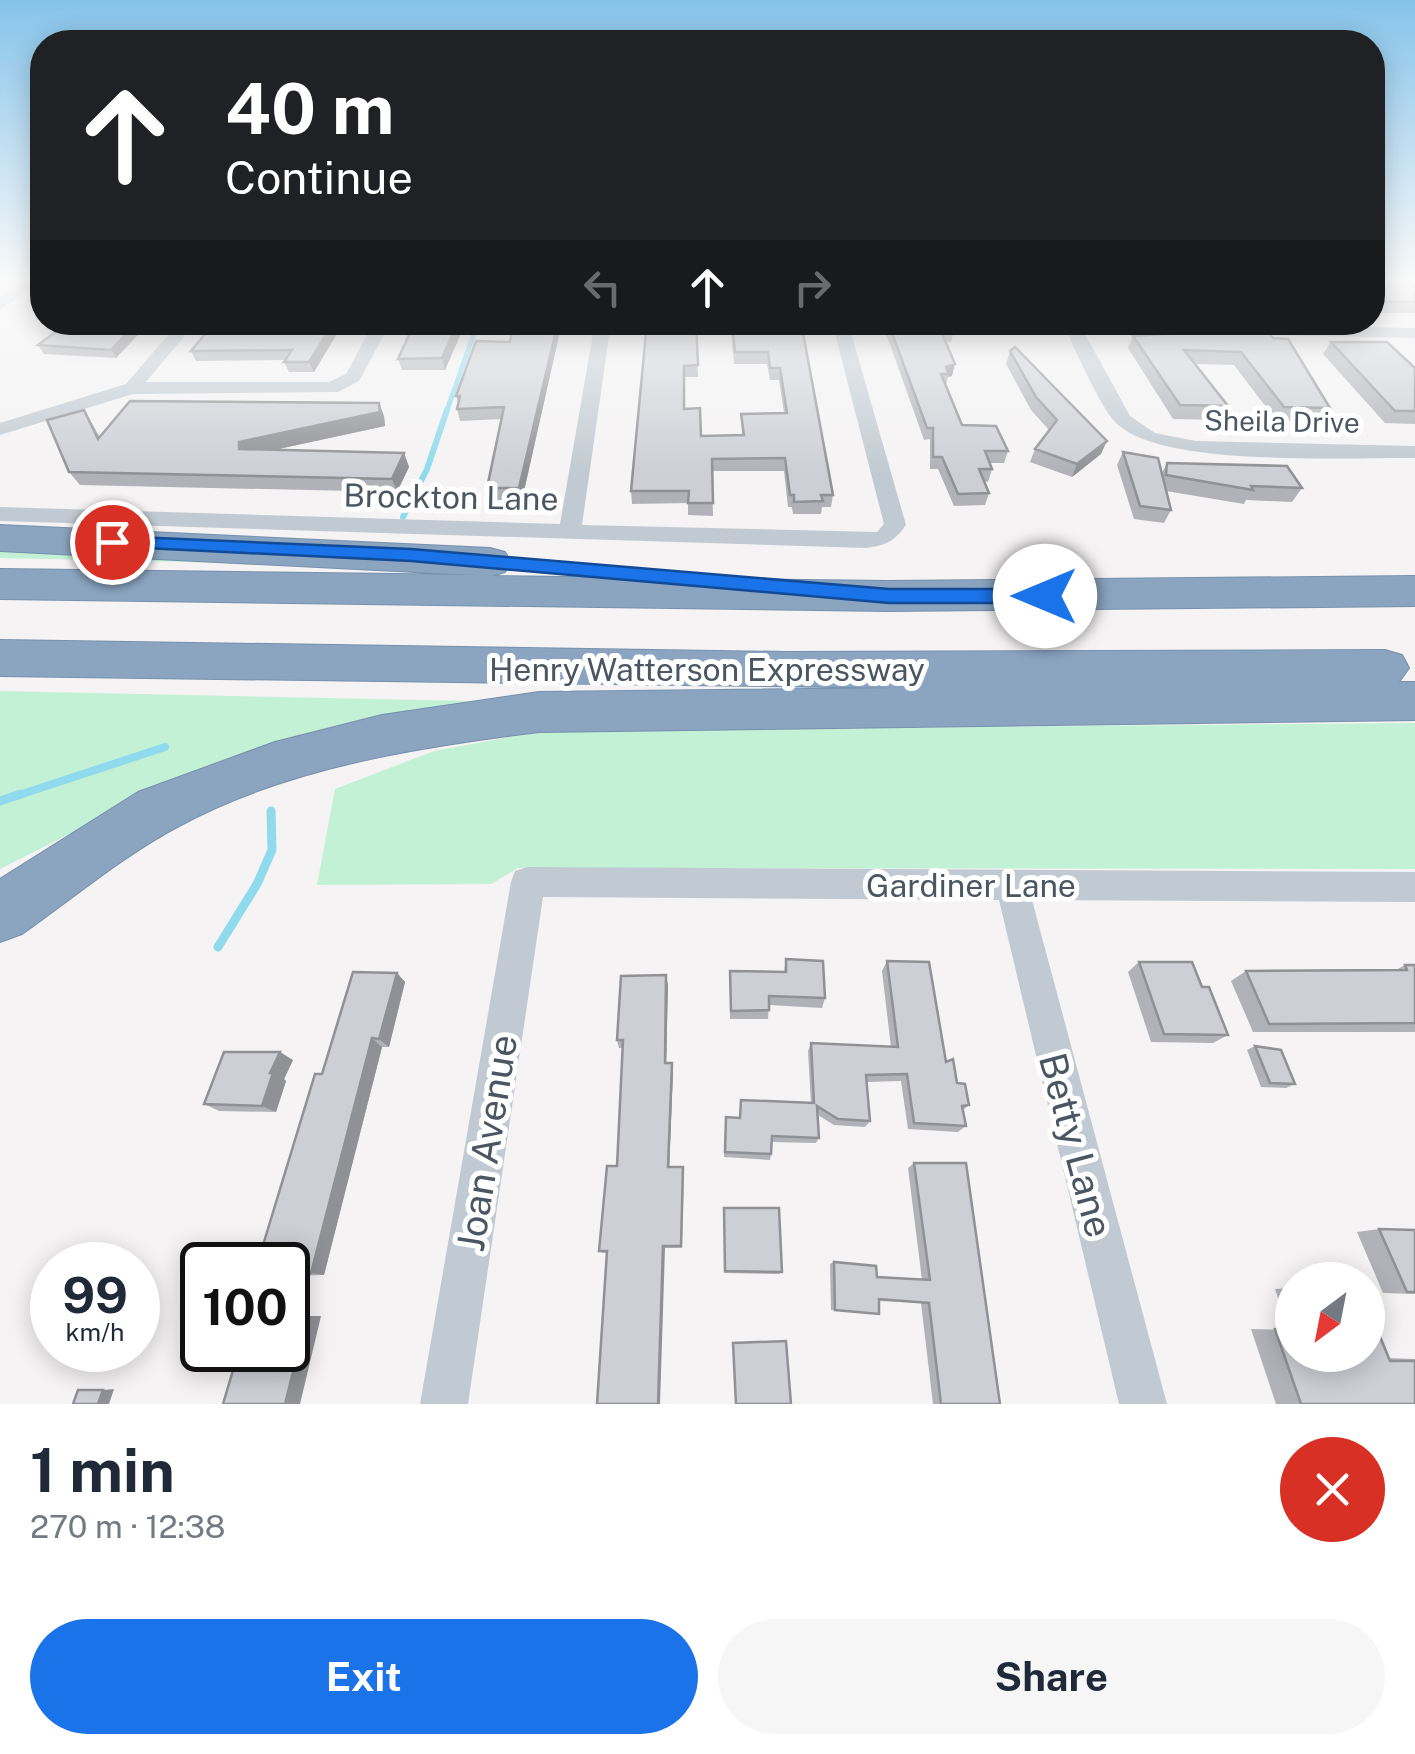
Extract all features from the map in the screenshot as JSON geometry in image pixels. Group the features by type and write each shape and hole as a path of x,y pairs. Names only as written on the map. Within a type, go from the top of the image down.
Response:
{"highway":[{"path":"0,538 411,555 889,596"},
{"path":"0,584 889,596 1415,590"},
{"name":"Henry Watterson Expressway","path":"0,658 749,670 1415,668"},
{"path":"0,914 158,809 275,764 382,736 489,718 611,710 1415,701"},
{"path":"0,889 96,851"}],"street":[{"path":"132,388 171,343"},
{"path":"0,429 132,388 340,386 354,376 372,343"},
{"path":"570,532 600,343"},
{"name":"Brockton Lane","path":"0,514 866,541 884,538 895,525 846,343"},
{"name":"Sheila Drive","path":"1081,343 1122,419 1149,438 1196,447 1415,452"},
{"name":"Gardiner Lane","path":"527,882 1415,886"},
{"name":"Joan Avenue","path":"444,1404 526,913 527,882"},
{"name":"Betty Lane","path":"1012,885 1143,1404"}],"green space":[{"path":"0,547 279,564 0,558"},
{"path":"0,691 471,701 470,705 113,812 0,869"},
{"path":"1415,723 1415,869 518,868 491,884 317,885 335,789 434,751 543,731"}],"building":[{"path":"41,343 118,343 111,350 38,345"},
{"path":"198,343 321,343 309,362 284,362 292,350 191,351"},
{"path":"406,343 449,343 442,358 398,359"},
{"path":"475,343 553,343 519,488 487,488 504,407 457,409 460,396 456,396"},
{"path":"645,343 697,343 698,365 684,366 684,409 700,408 701,436 744,435 741,414 787,413 780,368 770,368 768,352 735,352 734,343 805,343 833,495 821,495 823,501 794,502 785,458 712,459 713,503 688,503 689,491 631,491"},
{"path":"896,343 946,343 955,364 946,367 949,374 941,374 962,425 996,426 1008,451 985,451 992,469 979,469 989,493 958,494 942,457 933,457 933,428 927,428"},
{"path":"1137,343 1290,343 1330,408 1284,407 1241,352 1184,350 1228,406 1180,405"},
{"path":"1331,343 1388,343 1415,368 1415,411 1395,411"},
{"path":"1015,347 1107,441 1077,464 1035,449 1057,420 1036,397 1010,351"},
{"path":"130,401 379,403 380,412 239,442 239,449 404,453 392,479 69,472 47,420 84,410 98,439"},
{"path":"1123,452 1158,458 1171,510 1140,506"},
{"path":"1167,463 1287,466 1302,488 1251,486 1253,490 1166,475"},
{"path":"786,959 823,961 825,998 769,996 769,1010 731,1011 730,971 786,972"},
{"path":"887,961 929,962 946,1062 953,1059 957,1083 965,1084 969,1105 962,1106 966,1126 914,1123 907,1074 866,1075 870,1121 838,1119 817,1106 819,1138 772,1136 771,1154 725,1152 726,1117 740,1118 741,1100 814,1103 811,1043 898,1047"},
{"path":"1139,962 1192,962 1202,987 1209,987 1228,1035 1164,1034"},
{"path":"1405,965 1415,965 1415,1023 1269,1024 1246,971 1407,970"},
{"path":"353,972 397,973 379,1039 372,1038 310,1273 310,1242 264,1242 315,1074 322,1074"},
{"path":"666,975 665,1063 672,1063 668,1167 683,1167 681,1246 663,1246 658,1404 597,1404 607,1251 599,1251 607,1166 617,1166 623,1040 617,1040 621,976"},
{"path":"1255,1046 1281,1050 1295,1084 1270,1083"},
{"path":"224,1052 280,1052 262,1106 204,1104"},
{"path":"914,1163 966,1163 1000,1404 941,1404 929,1303 879,1299 879,1314 835,1310 834,1262 876,1266 877,1277 930,1280"},
{"path":"724,1208 779,1208 782,1272 725,1271"},
{"path":"1379,1229 1415,1230 1415,1292 1407,1292"},
{"path":"786,1341 791,1404 736,1404 733,1343"},
{"path":"1385,1349 1390,1361 1415,1361 1415,1404 1301,1404 1290,1372 1385,1372"},
{"path":"232,1372 293,1372 285,1404 223,1404"},
{"path":"78,1390 103,1390 98,1404 73,1404"}],"waterway":[{"path":"446,413 471,343"},
{"path":"403,517 427,469 447,410"},
{"path":"13,797 165,747"},
{"path":"0,801 21,794"},
{"path":"218,947 257,884 272,850 271,811"}],"route":[{"path":"112,542 411,555 889,596 1045,596"}]}
